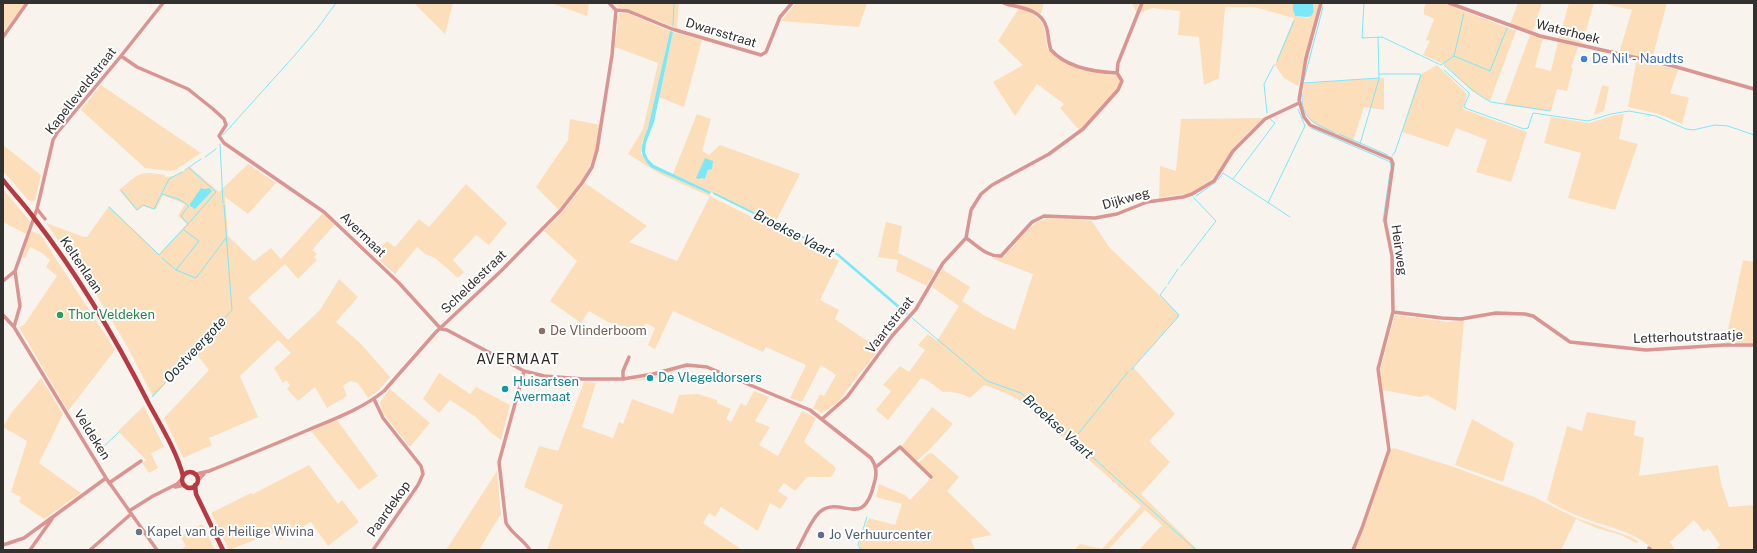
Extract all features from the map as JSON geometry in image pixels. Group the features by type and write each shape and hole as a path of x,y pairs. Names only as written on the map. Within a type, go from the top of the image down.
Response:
{"main road":[{"name":"Keltenlaan","path":"3,180 34,217 71,269 99,312 135,375 180,464 190,472 196,474"},
{"name":"Keltenlaan","path":"174,454 186,486 200,503"},
{"path":"183,478 190,472"},
{"path":"186,486 195,486 198,480 196,474"},
{"name":"Keltenlaan","path":"195,486 196,494 223,550"}],"street":[{"path":"3,37 27,3"},
{"name":"Kapelleveldstraat","path":"15,271 37,209 51,146 55,137 163,3"},
{"path":"609,3 616,10"},
{"name":"Dwarsstraat","path":"616,10 628,11 672,28 761,55 766,52 780,17 792,3"},
{"path":"1004,3 1015,4 1031,11 1044,21 1050,47 1059,57 1075,66 1117,73"},
{"path":"966,238 971,210 981,194 1003,178 1049,154 1083,129 1118,90 1122,81 1117,73 1118,63 1142,3"},
{"name":"Heirweg","path":"1321,3 1300,85 1299,103 1304,117 1310,125 1392,160 1393,164 1385,221 1392,256 1393,312 1378,369 1389,450 1353,550"},
{"name":"Waterhoek","path":"1449,3 1540,36 1636,59 1673,66 1754,89"},
{"name":"Scheldestraat","path":"198,480 209,472 332,420 374,399 384,391 436,332 441,329 561,210 573,196 592,167 597,150 612,55 616,10"},
{"name":"Avermaat","path":"121,56 137,67 188,89 213,109 226,125 219,136 224,143 324,212 399,283 441,329 447,330 524,371 544,376 583,379 623,379 653,374 679,366 699,365 810,410 822,418 850,443 868,454 876,467"},
{"name":"Dijkweg","path":"966,238 986,252 992,255 1001,256 1037,218 1044,216 1101,217 1117,214 1147,202 1183,197 1192,194 1214,180 1233,151 1264,118 1299,103"},
{"path":"37,209 45,218"},
{"name":"Vaartstraat","path":"822,418 846,397 892,336 923,300 943,264 966,238"},
{"path":"3,281 15,271"},
{"path":"14,327 20,306 15,271"},
{"name":"Letterhoutstraatje","path":"1393,312 1461,319 1496,313 1525,314 1533,316 1570,342 1646,350 1724,345 1754,345"},
{"name":"Veldeken","path":"3,315 14,327 109,483 156,550"},
{"path":"623,379 623,371 629,357"},
{"path":"524,371 499,462 506,523 511,531 527,545 530,550"},
{"name":"Paardekop","path":"373,550 418,485 423,474 421,466 383,418 374,399"},
{"path":"797,550 821,511 828,508 858,509 867,503 871,496 876,475 876,467 900,447 931,477"},
{"path":"109,483 141,461"},
{"name":"Scheldestraat","path":"196,474 209,472"},
{"path":"3,545 24,538 106,478"},
{"path":"90,550 130,513 154,496 171,488 183,478"},
{"path":"171,488 186,486"},
{"path":"30,550 54,516"}],"shaded area":[{"path":"3,3 25,3 3,33"},
{"path":"414,3 453,3 445,34"},
{"path":"551,3 589,3 587,16"},
{"path":"612,3 679,3 677,28 619,7"},
{"path":"796,3 867,3 859,27 781,21"},
{"path":"1016,3 1044,3 1040,16 1015,5"},
{"path":"1132,3 1293,3 1295,16 1308,18 1311,16 1313,3 1321,3 1298,86 1284,78 1275,65 1294,18 1254,7 1225,7 1219,78 1204,85 1199,37 1178,35 1180,11 1152,8 1137,14"},
{"path":"1426,3 1443,3 1516,31 1490,101 1472,91 1444,64 1423,55 1430,41 1426,40 1434,19 1424,14"},
{"path":"1518,3 1542,3 1533,31 1510,24"},
{"path":"1569,3 1594,3 1582,44 1559,38"},
{"path":"1601,3 1667,3 1652,59 1619,53 1632,10"},
{"path":"1019,8 1033,14 1042,22 1046,33 1047,48 1062,61 1079,69 1118,76 1121,81 1114,95 1109,101 1079,130 1060,108 1064,104 1037,84 1015,116 993,82 1023,65 998,41"},
{"path":"619,13 630,14 670,31 648,128 642,142 641,153 652,168 710,194 709,196 660,174 628,154 643,129 658,63 615,47"},
{"path":"673,32 702,40 684,107 659,97"},
{"path":"1530,35 1543,38 1535,67 1551,71 1558,42 1578,47 1571,67 1573,68 1567,91 1557,89 1551,111 1504,105"},
{"path":"1640,61 1678,70 1670,93 1689,98 1682,124 1659,114 1628,107 1636,63"},
{"path":"1437,65 1467,94 1463,109 1527,132 1511,182 1476,172 1487,140 1456,128 1448,147 1402,132 1420,75"},
{"path":"1384,78 1384,110 1364,107 1353,141 1314,123 1308,117 1304,108 1304,83"},
{"path":"101,85 201,153 175,170 169,171 145,168 81,110"},
{"path":"1602,85 1609,87 1604,111 1594,115"},
{"path":"697,114 711,119 702,151 709,155 720,145 800,174 775,223 673,174","holes":["705,159 712,161 705,179 701,178 699,174"]},
{"path":"1624,114 1619,139 1638,144 1615,210 1568,198 1581,153 1544,143 1551,117 1589,123 1615,115"},
{"path":"1263,118 1235,146 1211,181 1191,193 1159,198 1160,166 1176,171 1181,119"},
{"path":"570,119 600,125 594,156 586,174 559,210 536,187 568,140"},
{"path":"3,145 41,175 35,201 28,200 3,171"},
{"path":"248,164 276,183 248,214 225,197 228,236 254,261 271,248 281,259 323,213 335,224 312,250 317,254 314,257 317,260 298,279 285,264 248,298 288,340 320,310 339,279 358,297 336,322 361,344 390,377 379,390 368,398 358,383 350,381 343,386 347,396 327,408 315,387 298,401 287,389 290,385 286,380 283,383 274,368 291,353 278,340 240,376 258,417 209,438 212,445 183,458 164,418 209,370 195,352 153,397 127,346 97,296 46,223 87,237 109,206 159,254 187,224 178,216 185,204 163,195 155,210 143,206 137,211 119,190 135,177 144,173 165,175 165,177 175,176 190,167 219,192"},
{"path":"585,183 647,226 629,242 677,261 710,196 839,261 820,300 839,310 835,319 879,349 837,403 822,413 813,408 820,394 824,396 836,375 821,365 802,402 790,398 806,365 766,347 763,352 673,311 655,349 648,345 655,328 646,323 641,332 608,322 589,311 581,323 550,301 577,261 544,231 564,210"},
{"path":"466,184 507,223 489,245 476,235 453,260 464,272 458,278 435,258 425,254 417,247 395,274 374,255 387,241 395,247 419,219 429,227"},
{"path":"3,189 29,220 30,222 26,234 3,222"},
{"path":"1052,218 1092,221 1109,247 1180,315 1133,367 1175,414 1149,441 1170,462 1141,494 1198,550 1139,550 1162,525 1145,510 1108,550 1074,550 1080,544 1102,549 1141,506 1030,408 1014,397 1003,392 984,385 970,398 957,393 943,392 928,381 921,378 888,420 876,410 891,391 883,385 900,366 909,372 925,350 918,345 928,334 937,341 959,306 932,287 942,269 970,287 962,301 985,316 1015,330 1033,274 993,259 1004,256 1030,227"},
{"path":"886,222 902,226 898,253 935,271 927,286 896,271 898,260 878,257"},
{"path":"31,231 40,234 115,350 68,411 19,327 24,325 57,276 46,267 50,260 42,253 30,247 25,258 22,257"},
{"path":"1743,260 1754,262 1754,343 1725,343"},
{"path":"1395,315 1449,322 1464,320 1456,411 1427,395 1420,397 1383,390 1380,374 1381,367"},
{"path":"677,369 665,378 633,381"},
{"path":"439,373 470,394 476,387 510,405 501,440 489,431 476,417 450,400 439,413 423,399"},
{"path":"41,378 63,414 39,463 81,493 44,519 19,502 21,497 11,492 27,441 3,427 12,412"},
{"path":"584,382 596,383 582,427 613,438 619,422 623,424 632,399 673,414 679,395 698,394 717,400 717,403 731,409 726,419 731,422 741,403 746,406 754,391 769,397 755,421 770,427 759,445 778,456 802,411 816,418 804,442 836,469 831,477 807,477 795,491 784,483 778,491 788,498 780,509 770,503 758,531 721,507 715,517 709,513 703,523 742,550 547,550 563,505 524,487 539,446 558,451"},
{"path":"390,389 430,423 410,447 382,412 380,402"},
{"path":"144,406 164,447 151,453 158,468 149,473 142,463 146,460 118,431"},
{"path":"932,407 953,424 917,461 900,448"},
{"path":"1587,412 1636,421 1634,435 1644,438 1639,476 1718,465 1721,483 1729,507 1754,505 1754,550 1715,550 1720,545 1708,528 1704,532 1694,520 1670,542 1675,550 1653,550 1638,538 1630,534 1576,515 1547,500 1567,426 1582,431"},
{"path":"1472,419 1514,443 1503,482 1455,465"},
{"path":"337,420 378,476 359,490 311,431"},
{"path":"1394,448 1454,467 1534,497 1576,518 1631,537 1639,542 1636,543 1621,535 1596,528 1576,519 1561,550 1355,550 1390,450"},
{"path":"932,453 959,477 947,491 992,535 971,539 975,550 860,549 859,541 869,518 895,525 902,504 876,497 879,484 905,495 910,500 932,477 918,463 928,454"},
{"path":"309,465 338,504 342,500 359,522 328,546 311,522 280,540 275,532 229,550 211,513 251,493 253,494"},
{"path":"497,471 501,514 479,550 446,550"},
{"path":"202,524 215,550 180,550 186,546 180,536"}],"water":[{"path":"1293,3 1315,3 1313,4 1313,13 1309,17 1295,16"},
{"path":"670,31 673,32 654,122 646,143 645,152 648,159 654,165 711,192 710,194 652,168 642,154 642,144 648,128"},
{"path":"705,158 713,161 712,169 708,170 705,179 696,178"},
{"path":"201,188 209,188 212,191 195,209 190,206 190,204"},
{"path":"713,192 839,254 908,313 906,315 835,254 713,194"}],"waterway":[{"name":"Oostveergote","path":"223,135 295,55 336,3"},
{"name":"Broekse Vaart","path":"673,26 674,3"},
{"path":"1364,3 1362,38 1382,37 1441,65 1454,56 1464,13"},
{"path":"1304,80 1323,7"},
{"path":"1277,61 1294,21"},
{"path":"1454,56 1490,71 1507,28"},
{"path":"1360,144 1379,79 1378,37"},
{"path":"1267,113 1264,84 1274,65"},
{"path":"1444,65 1472,90 1491,102 1550,111"},
{"path":"1444,70 1469,93 1464,106 1465,108 1524,129 1528,128 1533,113 1588,121 1611,114 1629,111 1656,116 1686,129 1693,130 1715,125 1728,126 1754,135"},
{"path":"1379,74 1421,75 1395,152 1392,156"},
{"path":"1304,83 1379,78"},
{"path":"1302,93 1302,102 1306,115 1315,123 1335,133"},
{"path":"1268,203 1305,126 1298,109"},
{"path":"1233,179 1275,123 1270,119"},
{"path":"1311,128 1386,160 1390,162 1391,167"},
{"path":"1339,134 1388,155"},
{"name":"Oostveergote","path":"220,144 223,203"},
{"path":"205,157 216,149"},
{"path":"185,170 201,159"},
{"path":"162,194 178,199 188,205 181,216 188,224 216,192 189,168"},
{"path":"121,190 137,210 143,205 154,209 169,179 182,172"},
{"path":"1383,221 1390,172"},
{"path":"1218,180 1223,173 1290,217"},
{"path":"1196,196 1216,182"},
{"path":"1181,266 1216,221 1193,197"},
{"name":"Oostveergote","path":"152,397 232,310 224,205"},
{"path":"109,207 159,255 188,224"},
{"path":"162,258 176,270 199,241 184,230"},
{"path":"176,270 196,278 226,238"},
{"path":"1168,284 1178,269"},
{"path":"1131,370 1178,317 1178,314 1160,295 1166,287"},
{"name":"Broekse Vaart","path":"912,318 987,381 1021,393 1196,550"},
{"path":"1078,434 1128,372"},
{"name":"Oostveergote","path":"97,453 119,432"},
{"path":"861,550 858,545 867,517"}],"place":[{"name":"De Nil - Naudts","path":"1584,59"},
{"name":"Thor Veldeken","path":"60,315"},
{"name":"De Vlinderboom","path":"542,331"},
{"name":"De Vlegeldorsers","path":"650,378"},
{"name":"Huisartsen Avermaat","path":"505,389"},
{"name":"Kapel van de Heilige Wivina","path":"139,532"},
{"name":"Jo Verhuurcenter","path":"821,535"}],"district":[{"name":"AVERMAAT","path":"518,360"}]}
